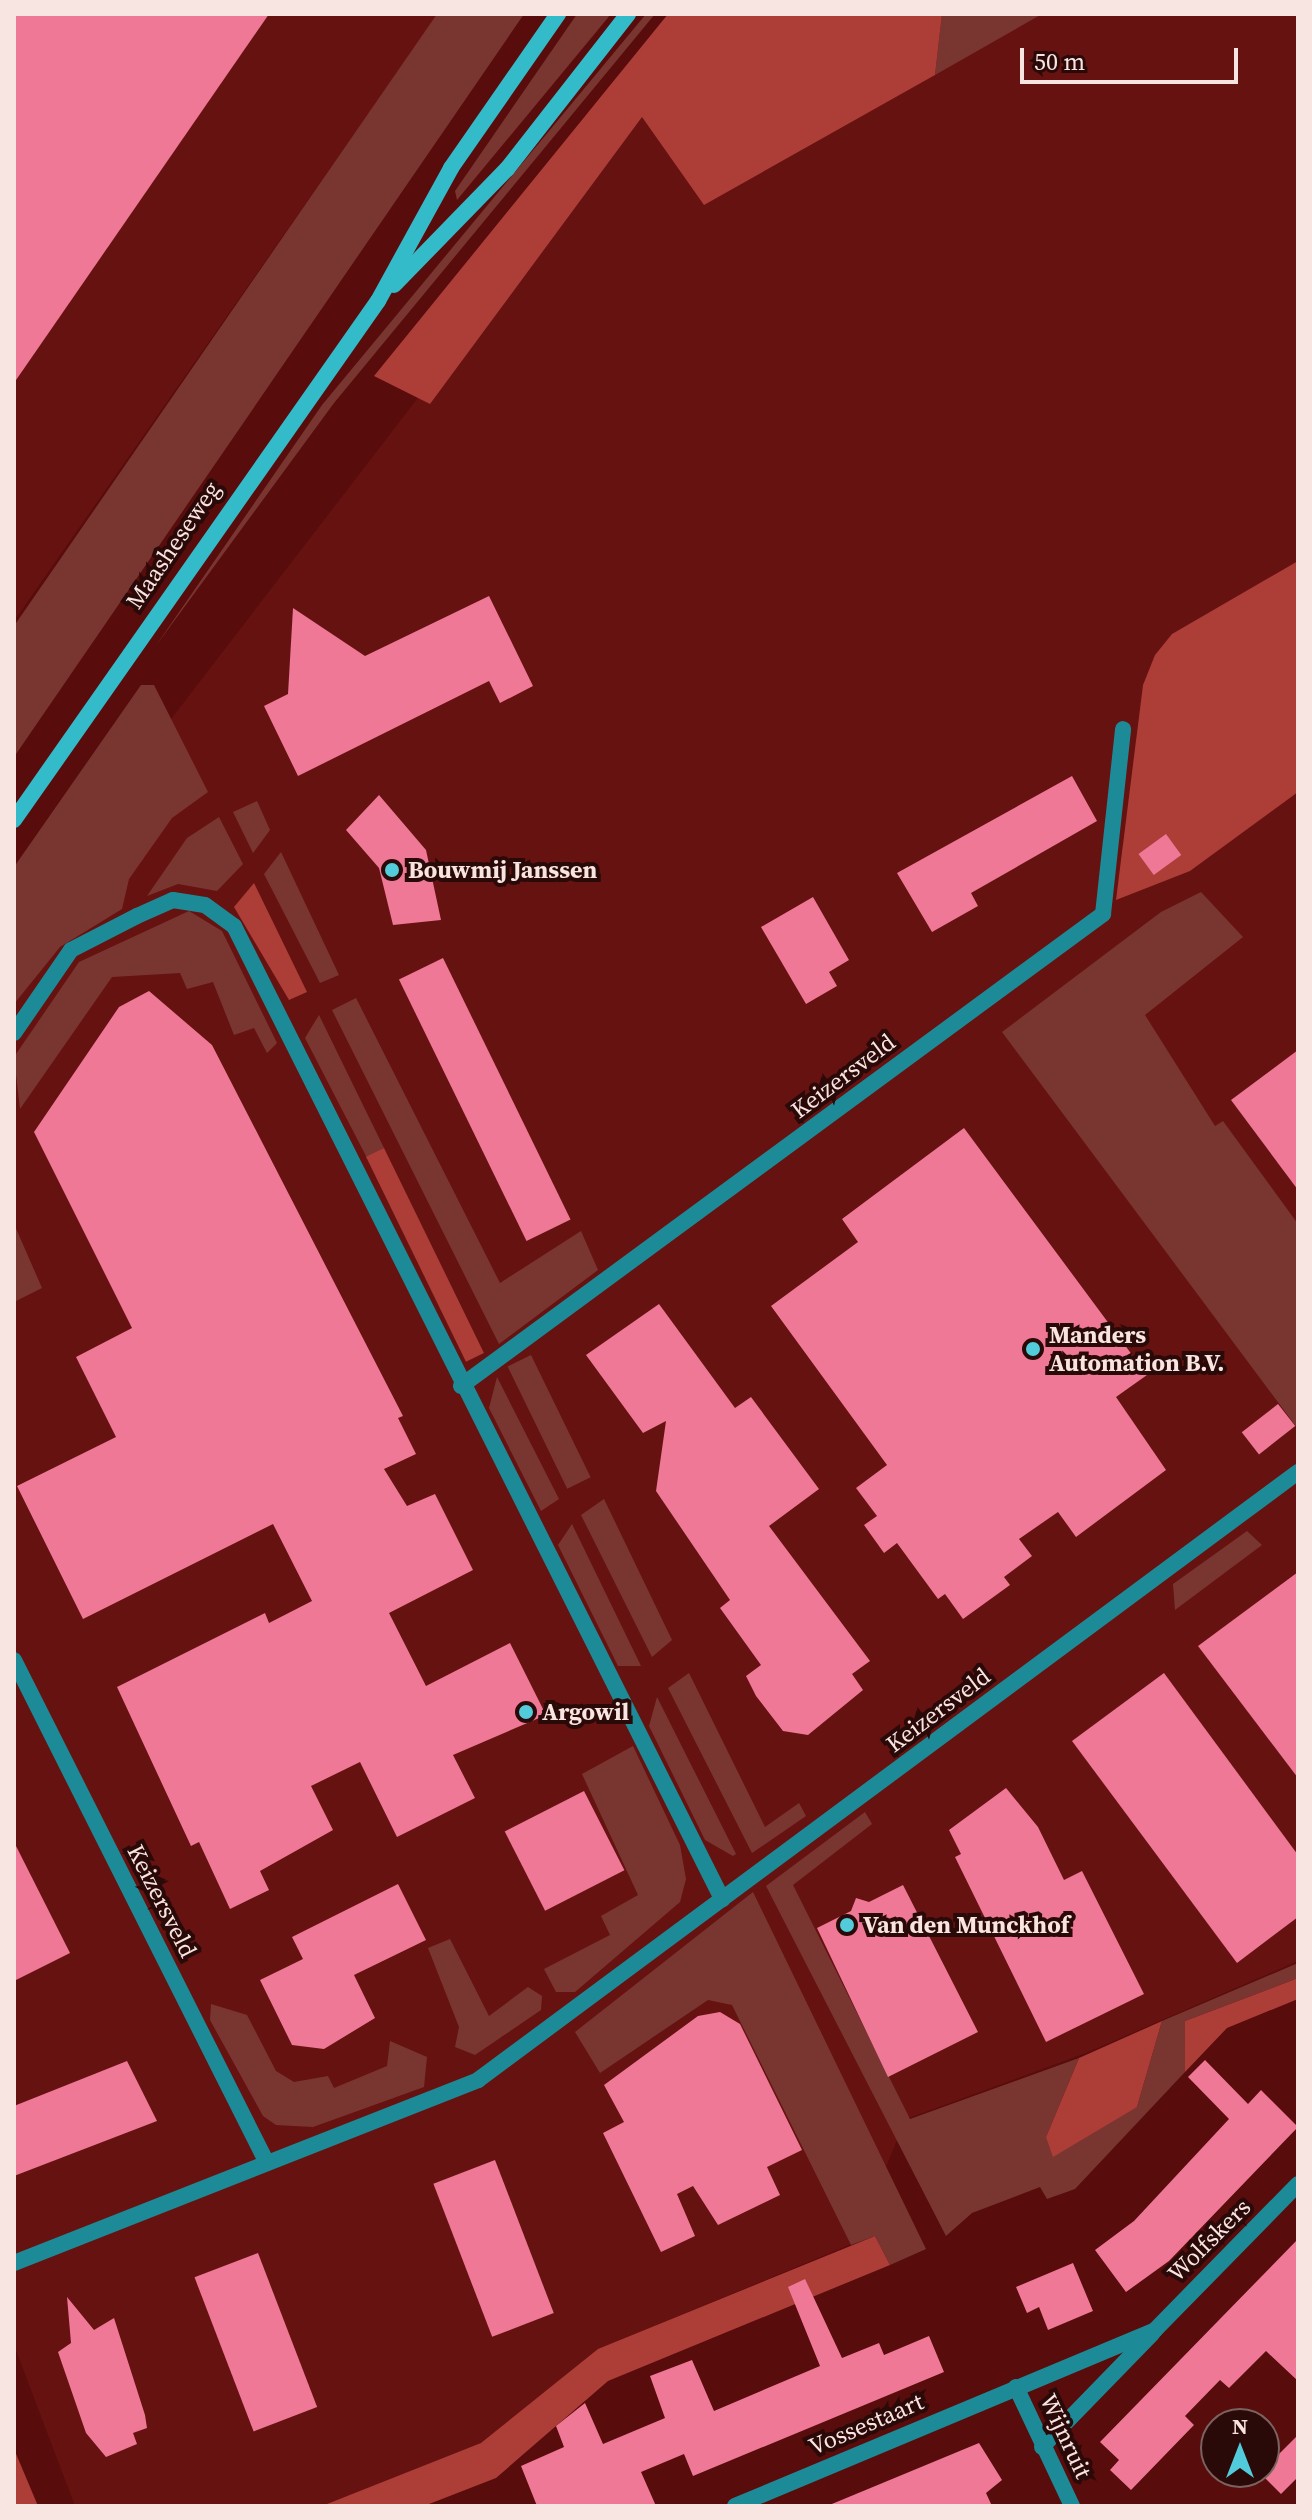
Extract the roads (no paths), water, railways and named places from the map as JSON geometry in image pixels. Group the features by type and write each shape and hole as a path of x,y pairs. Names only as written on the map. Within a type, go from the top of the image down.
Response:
{"main road":[{"name":"Maasheseweg","path":"14,820 378,301 451,168 558,14"},
{"name":"Maasheseweg","path":"378,301 507,169 628,14"}],"street":[{"name":"Keizersveld","path":"461,1386 1103,914 1123,729"},
{"path":"14,1033 71,950 173,900 222,916 283,1018 461,1386 722,1899"},
{"name":"Keizersveld","path":"14,2263 478,2080 1298,1472"},
{"name":"Keizersveld","path":"14,1660 267,2163"},
{"name":"Wolfskers","path":"1042,2447 1298,2184"},
{"name":"Wolfskers","path":"1016,2387 1155,2330"},
{"name":"Wijnruit","path":"1016,2387 1072,2506"},
{"name":"Vossestaart","path":"735,2506 1016,2387"}],"place":[{"name":"Bouwmij Janssen","path":"392,870"},
{"name":"Manders Automation B.V.","path":"1033,1349"},
{"name":"Argowil","path":"526,1712"},
{"name":"Van den Munckhof","path":"847,1925"}]}
